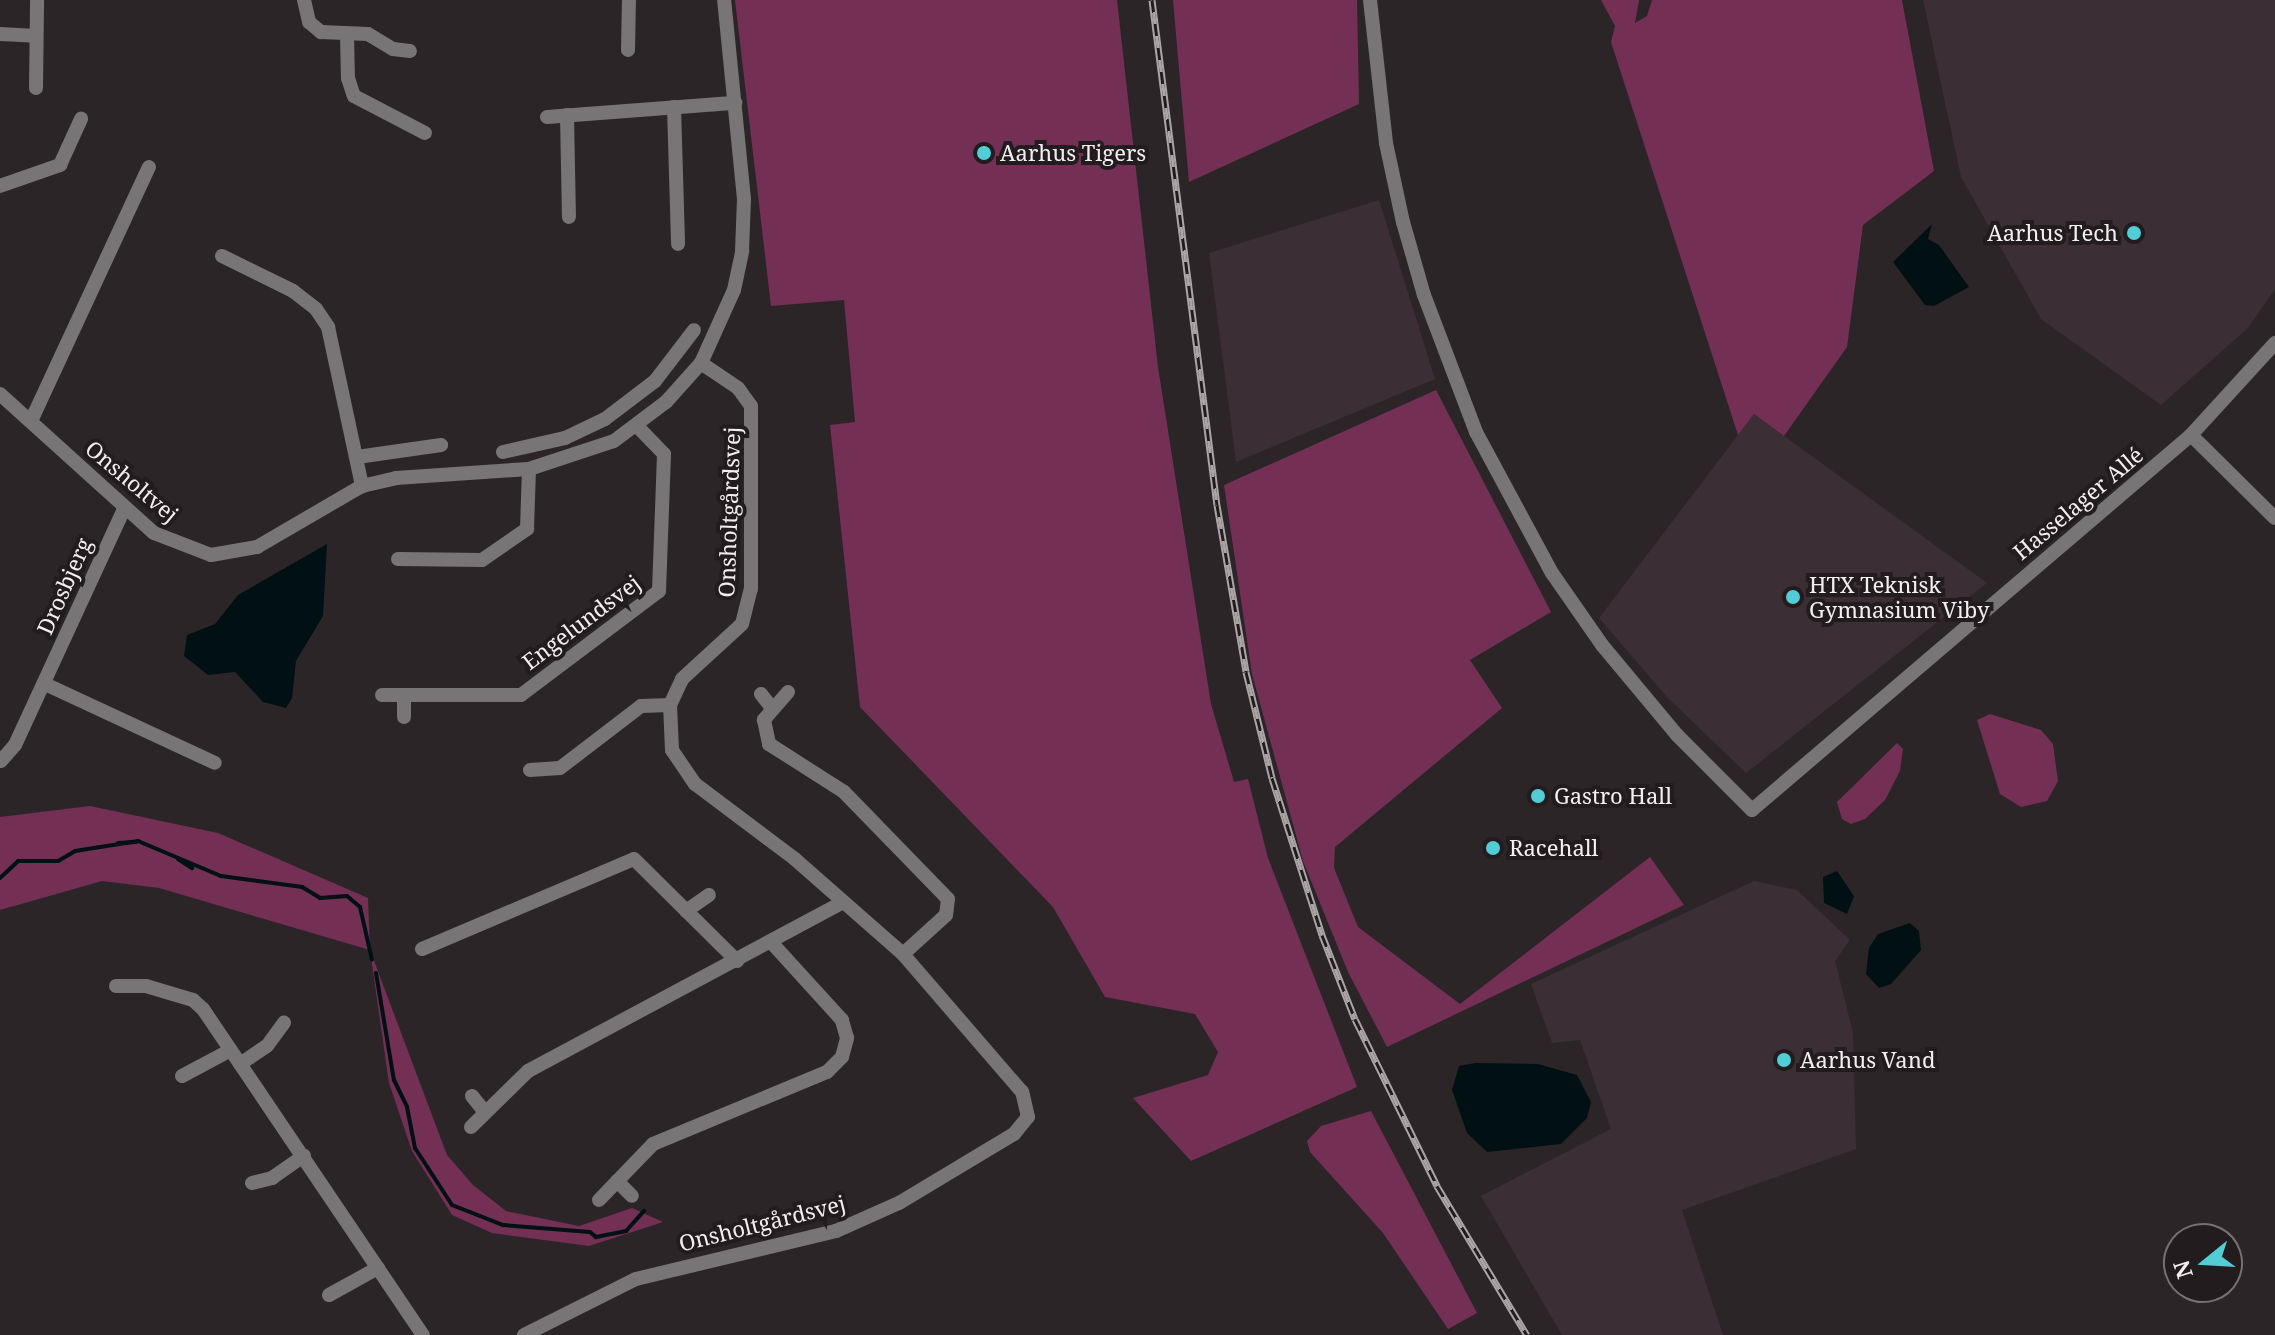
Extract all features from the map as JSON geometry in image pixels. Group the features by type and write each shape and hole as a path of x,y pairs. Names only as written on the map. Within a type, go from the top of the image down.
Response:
{"street":[{"path":"36,88 37,0"},
{"path":"304,0 314,29 347,35 368,34 393,49 410,51"},
{"path":"628,50 629,0"},
{"path":"222,256 261,273 316,309 335,343 362,486 396,478 529,469 590,451 637,426 686,380 701,363 734,290 742,251 744,199 724,0"},
{"name":"Hasselager Allé","path":"1370,0 1386,143 1403,222 1424,295 1476,432 1513,507 1602,645 1677,735 1752,810 2191,435 2273,353"},
{"path":"0,34 36,36"},
{"path":"347,35 348,78 354,96 425,133"},
{"path":"547,117 735,103"},
{"path":"674,107 678,244"},
{"path":"567,115 569,217"},
{"path":"0,186 60,165 81,119"},
{"path":"31,421 149,167"},
{"path":"503,452 586,429 631,401 669,365 694,330"},
{"name":"Onsholtgårdsvej","path":"524,1335 636,1279 836,1231 899,1203 1014,1134 1028,1117 1022,1092 903,954 695,784 672,750 670,705 694,663 742,624 751,589 751,406 738,388 701,363"},
{"path":"669,365 686,380"},
{"name":"Onsholtvej","path":"0,394 154,533 211,555 257,547 362,486"},
{"name":"Engelundsvej","path":"382,695 521,695 659,591 664,454 637,426"},
{"path":"2191,435 2275,518"},
{"path":"357,457 441,445"},
{"path":"398,559 482,560 527,529 529,469"},
{"name":"Drosbjerg","path":"1,761 15,745 45,684 125,507"},
{"path":"45,684 215,763"},
{"path":"788,692 764,720 769,744 844,792 945,892 946,915 903,954"},
{"path":"761,694 772,708"},
{"path":"404,695 404,717"},
{"path":"530,770 560,768 641,706 670,705"},
{"path":"422,949 634,859 737,961"},
{"path":"686,911 709,895"},
{"path":"471,1127 528,1071 843,902"},
{"path":"599,1200 653,1144 827,1072 842,1057 847,1038 842,1020 771,942"},
{"path":"116,986 146,986 193,1000 304,1156 423,1335"},
{"path":"240,1064 267,1046 284,1023"},
{"path":"182,1076 231,1050"},
{"path":"472,1096 485,1112"},
{"path":"252,1183 272,1178 304,1156"},
{"path":"617,1181 632,1196"},
{"path":"329,1295 378,1268"}],"shaded area":[{"path":"735,0 1117,0 1158,367 1211,704 1234,782 1248,779 1268,858 1357,1087 1191,1161 1133,1098 1208,1075 1218,1052 1195,1014 1105,997 1053,907 860,707 830,425 855,422 844,300 771,306"},
{"path":"1173,0 1357,0 1359,104 1189,182"},
{"path":"1601,0 1639,0 1635,23 1647,16 1652,0 1902,0 1934,171 1863,225 1847,347 1784,436 1754,414 1738,435 1611,42 1615,26"},
{"name":"Aarhus Tech","path":"1923,0 2275,0 2275,289 2248,328 2161,405 2041,319 1961,177"},
{"path":"1379,200 1435,379 1236,462 1209,253"},
{"path":"1932,224 1928,239 1939,245 1969,287 1934,306 1925,305 1893,262"},
{"path":"1436,390 1551,612 1470,660 1502,708 1335,847 1334,868 1358,927 1460,1004 1650,857 1684,905 1387,1047 1348,972 1303,861 1252,674 1224,485"},
{"name":"HTX Teknisk Gymnasium Viby","path":"1754,414 1987,583 1746,773 1667,697 1599,618"},
{"path":"327,544 323,616 296,661 292,698 286,708 263,702 235,672 208,675 184,656 187,635 215,624 238,595"},
{"path":"1990,714 2041,730 2053,744 2058,781 2047,801 2021,807 2000,794 1977,720"},
{"path":"1897,743 1903,749 1900,771 1885,800 1865,819 1851,824 1842,819 1837,802"},
{"path":"90,806 218,833 368,898 370,950 159,888 102,881 0,910 0,817"},
{"path":"1837,871 1854,896 1847,914 1824,903 1823,877"},
{"path":"1754,881 1797,890 1850,940 1835,961 1853,1033 1856,1149 1682,1210 1723,1335 1562,1335 1481,1196 1611,1129 1580,1040 1552,1043 1531,984"},
{"path":"1910,923 1919,931 1921,950 1891,984 1879,988 1866,974 1869,948 1878,934"},
{"path":"370,950 447,1155 473,1185 506,1211 579,1226 632,1208 663,1222 589,1246 492,1233 452,1215 412,1151 389,1083"},
{"path":"1475,1063 1538,1064 1577,1075 1591,1102 1587,1118 1561,1144 1487,1152 1467,1133 1452,1090 1459,1066"},
{"path":"1371,1111 1477,1313 1448,1329 1383,1233 1310,1152 1307,1141 1321,1126"}],"waterway":[{"path":"0,878 18,861 58,861 75,851 138,841 221,876 302,887 320,898 347,896 360,907 372,960"},
{"path":"118,843 136,842"},
{"path":"178,859 192,868"},
{"path":"376,973 394,1080 407,1107 415,1148 452,1205 503,1225 590,1232 596,1237 626,1231 644,1211"}],"railway":[{"path":"1152,0 1217,505 1246,672 1272,778 1322,935 1355,1019 1437,1186 1527,1335"}],"place":[{"name":"Aarhus Tigers","path":"984,153"},
{"name":"Aarhus Tech","path":"2134,233"},
{"name":"HTX Teknisk Gymnasium Viby","path":"1793,597"},
{"name":"Gastro Hall","path":"1538,796"},
{"name":"Racehall","path":"1493,848"},
{"name":"Aarhus Vand","path":"1784,1060"}]}
